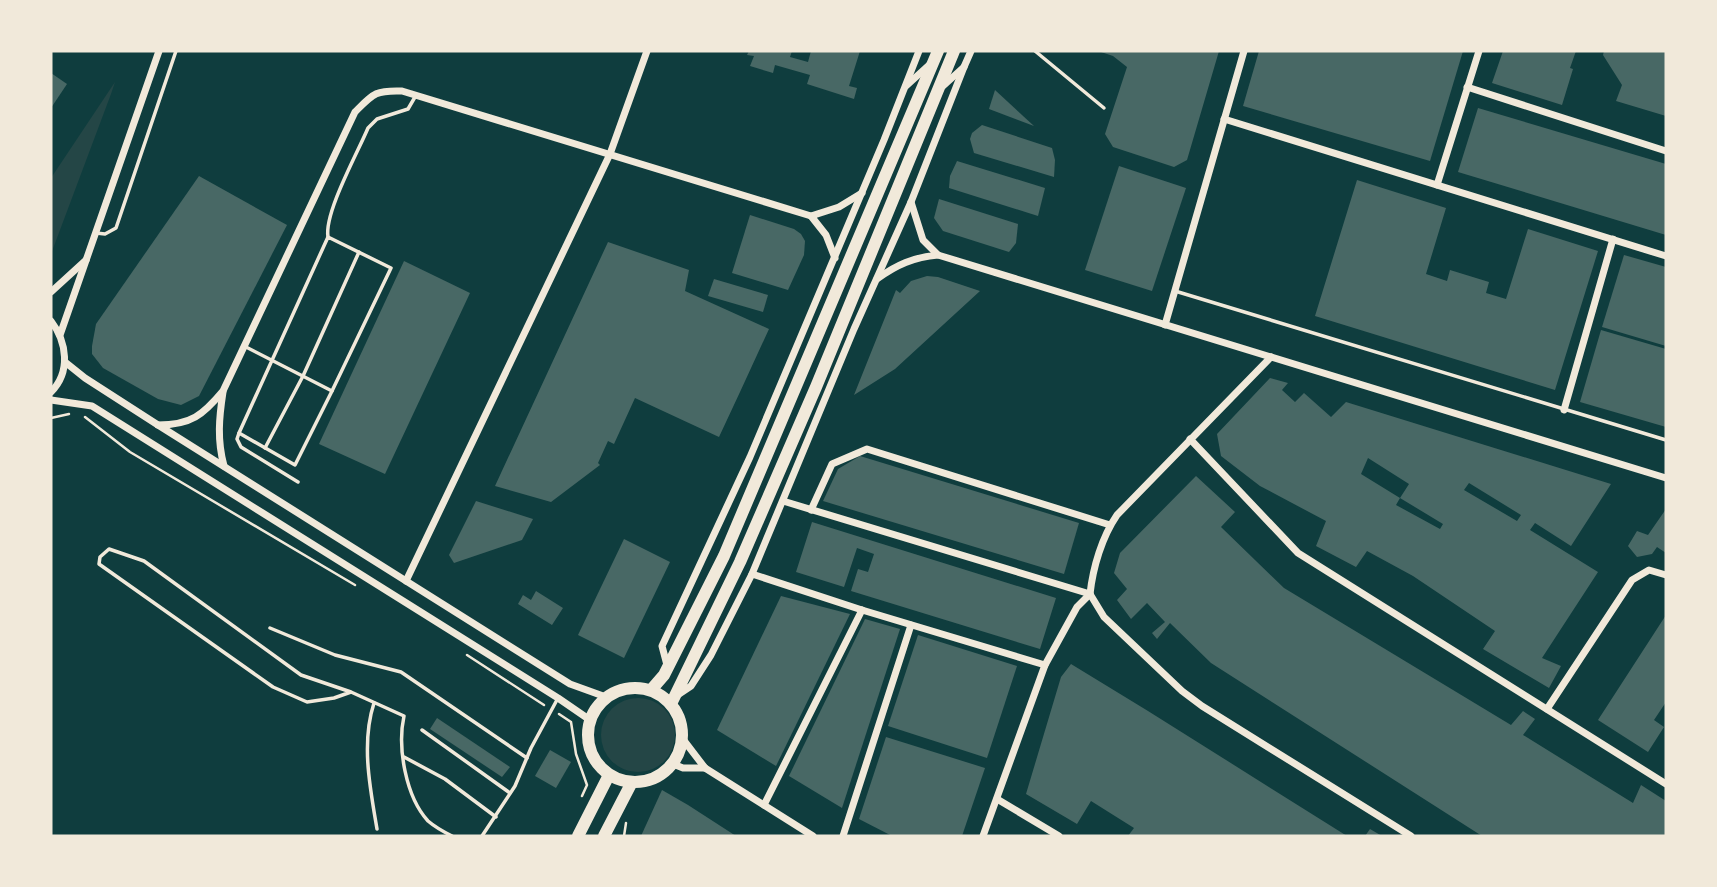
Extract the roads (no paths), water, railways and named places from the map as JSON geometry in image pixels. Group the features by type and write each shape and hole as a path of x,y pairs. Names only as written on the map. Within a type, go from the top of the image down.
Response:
{"main road":[{"path":"673,700 651,690 629,688 606,697 590,720 588,742 597,764 609,775 632,782 650,780 664,773 673,764 682,738 673,700 740,562 811,399 954,51"},
{"path":"651,690 664,675 724,556 936,56"},
{"path":"578,836 609,775"},
{"path":"604,836 632,782"}],"street":[{"path":"60,335 159,51"},
{"path":"406,581 610,154 647,51"},
{"path":"668,667 662,646 750,457 919,51"},
{"path":"673,700 691,686 711,655 752,573 911,202 971,51"},
{"path":"1166,325 1244,51"},
{"path":"1437,185 1479,51"},
{"path":"903,89 936,56"},
{"path":"937,91 964,67"},
{"path":"1467,87 1666,151"},
{"path":"224,466 219,447 218,424 223,391 355,113 370,97 382,90 416,95 811,216 826,235 835,258"},
{"path":"1224,119 1666,256"},
{"path":"811,216 839,207 862,193"},
{"path":"911,202 923,240 938,255"},
{"path":"1564,410 1613,239"},
{"path":"877,280 891,268 917,257 938,255 1666,478"},
{"path":"51,292 86,259"},
{"path":"51,321 60,335 65,362 62,376 51,392"},
{"path":"983,836 1045,665 1077,607 1090,594 1110,525 1126,505 1271,357"},
{"path":"65,362 158,425 570,684 606,697"},
{"path":"158,425 194,419 223,391"},
{"path":"51,400 92,406 590,720"},
{"path":"1190,439 1298,553 1666,784"},
{"path":"811,510 832,464 867,449 1110,525"},
{"path":"783,501 1090,594 1104,617 1192,698 1411,836"},
{"path":"1547,709 1632,580 1649,570 1666,575"},
{"path":"752,573 862,610 1045,665"},
{"path":"764,805 862,610"},
{"path":"843,836 911,625"},
{"path":"682,738 705,768 813,836"},
{"path":"673,764 683,768 705,768"},
{"path":"998,799 1059,836"}],"lane":[{"path":"96,233 105,234 116,228 176,51"},
{"path":"1035,51 1104,108"},
{"path":"298,482 241,447 237,439 328,237 332,210 368,128 377,119 408,109 416,95"},
{"path":"239,433 295,465 391,268 328,237"},
{"path":"265,448 303,376 359,252"},
{"path":"1175,291 1666,440"},
{"path":"244,346 332,391"},
{"path":"351,692 307,702 273,687 99,564 100,557 109,550 145,561 301,675 351,692 404,716 400,732 412,800 430,823 452,836"},
{"path":"270,628 334,655 401,672 527,758"},
{"path":"482,836 510,793 558,698"},
{"path":"374,703 367,754 377,829"},
{"path":"422,730 510,793"},
{"path":"403,756 445,779 496,817"}]}
